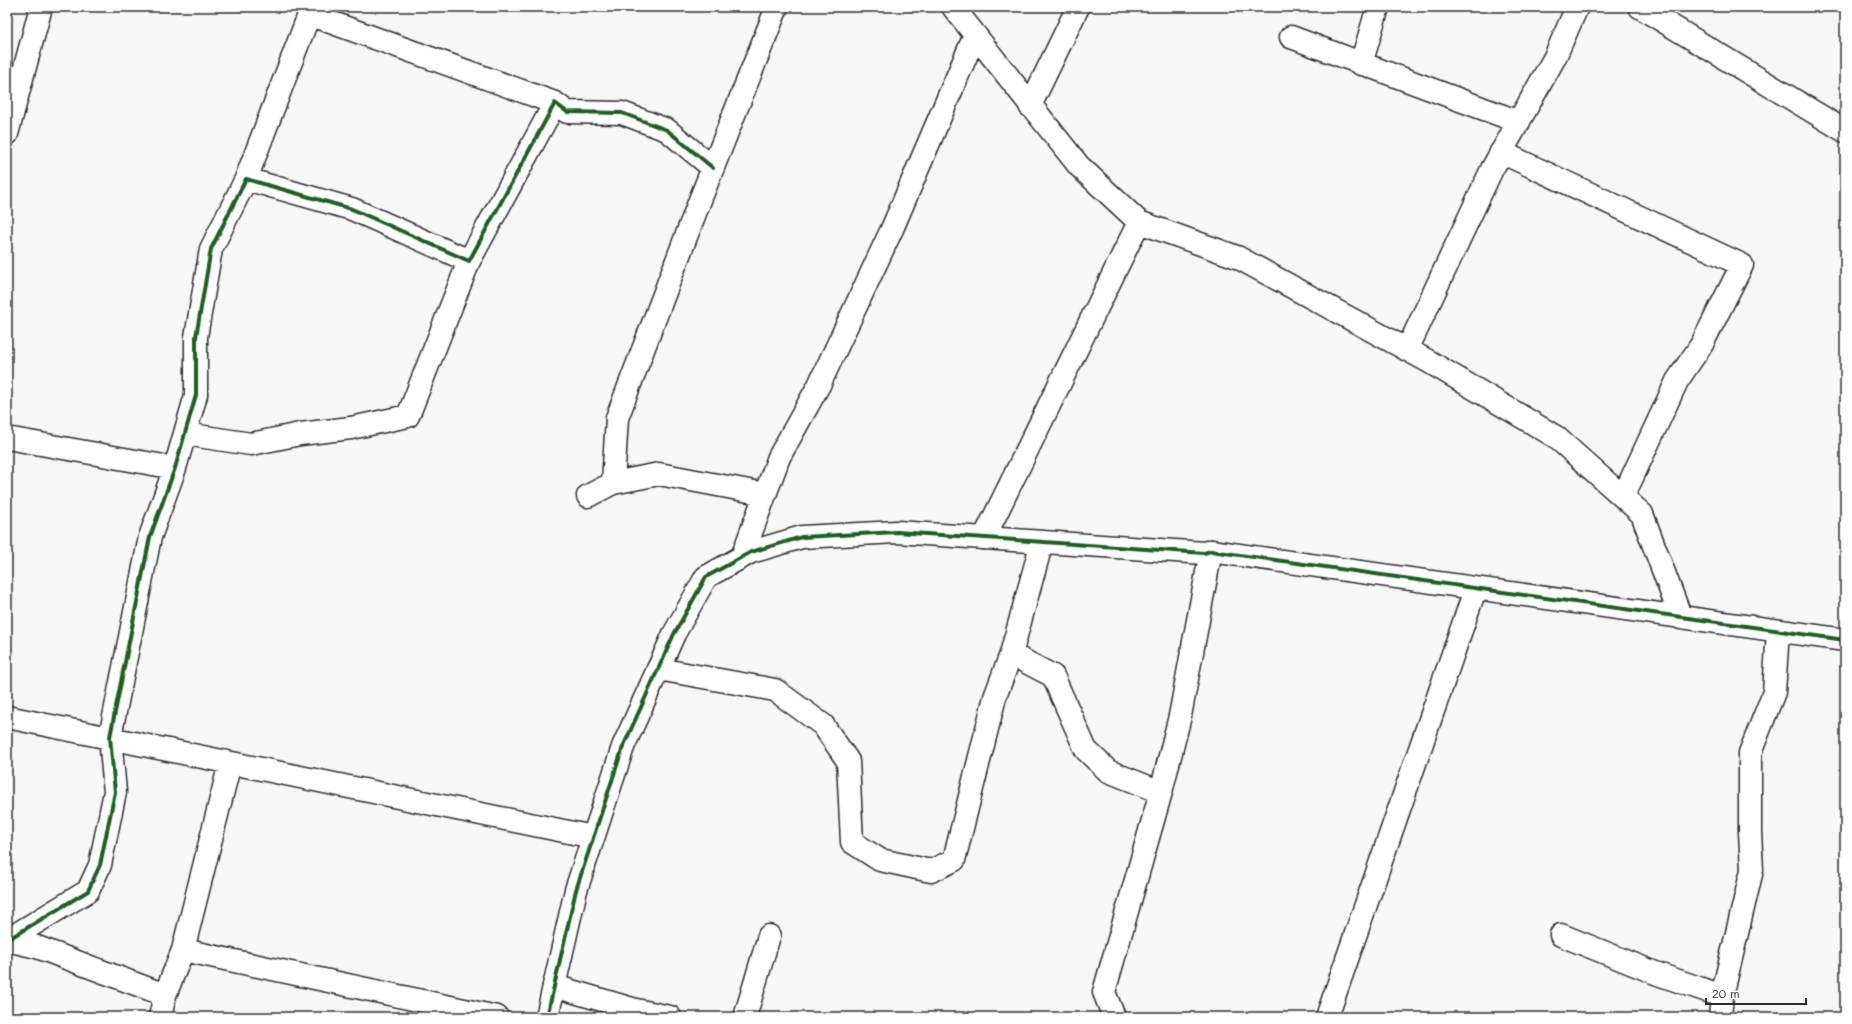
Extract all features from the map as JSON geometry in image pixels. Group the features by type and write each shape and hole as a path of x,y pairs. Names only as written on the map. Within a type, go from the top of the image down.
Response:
{"street":[{"path":"7,134 41,7"},
{"path":"613,483 617,418 776,7"},
{"path":"953,7 1079,166 1139,222 1237,257 1407,350 1556,437 1642,514 1681,618"},
{"path":"1030,106 1078,7"},
{"path":"1361,64 1378,7"},
{"path":"1407,350 1492,169 1555,57 1577,7"},
{"path":"1640,7 1845,131"},
{"path":"7,940 88,891 100,865 115,792 110,737 150,537 175,468 196,395 196,337 211,249 246,180 310,11 555,104 567,112 622,114 667,130 713,168"},
{"path":"742,557 779,457 819,385 892,229 975,35"},
{"path":"1291,37 1519,122"},
{"path":"185,434 251,444 300,434 351,428 408,416 469,261 555,104"},
{"path":"1501,152 1742,266 1702,344 1677,382 1623,497"},
{"path":"246,180 352,209 469,261"},
{"path":"984,538 1139,222"},
{"path":"7,438 175,468"},
{"path":"588,496 613,483 659,474 765,494"},
{"path":"547,1017 576,890 593,837 623,747 674,634 706,577 751,552 802,537 897,532 1204,553 1211,551 1475,590 1845,640"},
{"path":"658,669 775,690 823,725 848,761 852,842 880,860 931,871 954,860 995,697 1011,654 1042,542"},
{"path":"1114,1017 1104,992 1161,792 1180,716 1211,551"},
{"path":"1327,1017 1475,590"},
{"path":"1561,935 1658,974 1721,1007 1752,870 1750,832 1750,753 1774,692 1778,631"},
{"path":"1011,654 1053,676 1086,750 1108,771 1161,792"},
{"path":"7,718 110,737 593,837"},
{"path":"160,1017 164,995 183,950 230,763"},
{"path":"745,1017 769,936"},
{"path":"7,940 38,947 164,995"},
{"path":"183,950 497,1017"},
{"path":"554,986 636,1010 670,1017"}],"cycle path":[{"path":"7,940 88,891 100,865 115,792 110,737 150,537 175,468 196,395 196,337 211,249 246,179 352,209 469,261 555,103 567,112 622,113 667,130 713,168"},
{"path":"547,1017 576,890 623,747 674,634 706,577 751,552 802,537 897,532 1204,553 1211,551 1845,640"}]}
